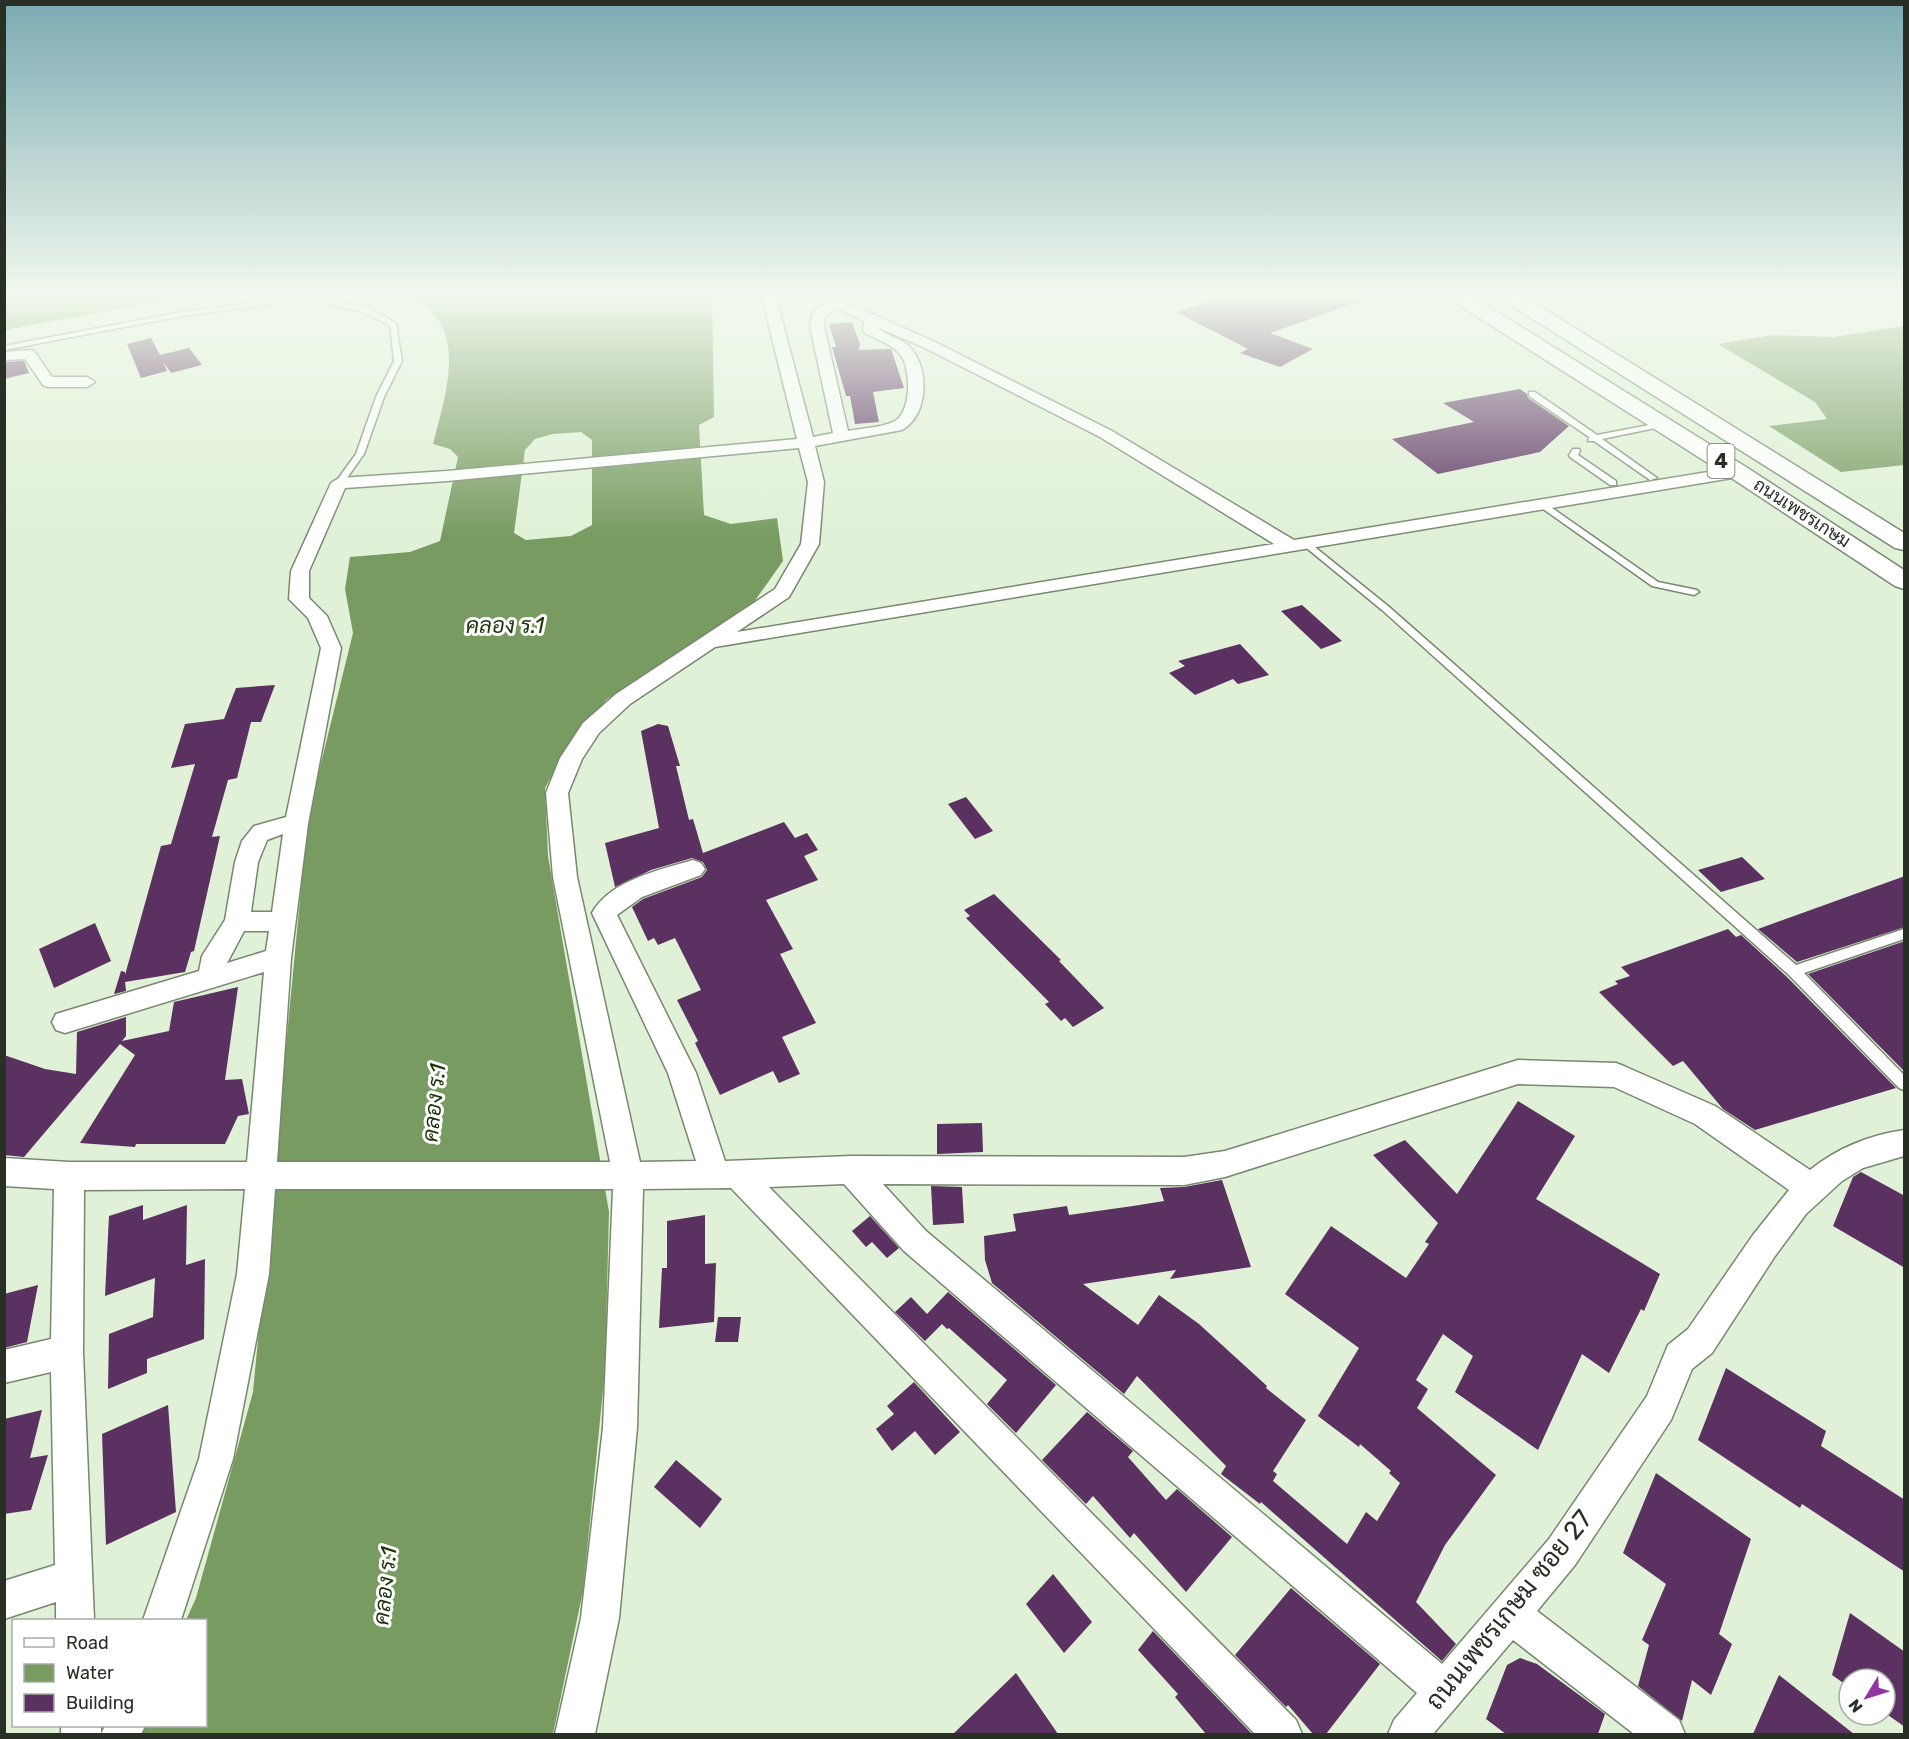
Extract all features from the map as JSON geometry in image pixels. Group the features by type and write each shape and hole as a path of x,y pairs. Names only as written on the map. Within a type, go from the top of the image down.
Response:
{"highway":[{"name":"ถนนเพชรเกษม","path":"1584,375 1905,581"},
{"name":"ถนนเพชรเกษม","path":"1638,375 1905,543"}],"street":[{"path":"43,375 48,382 87,382"},
{"path":"575,1734 600,1618 620,1428 620,1175 565,877 557,793 571,758 591,728 623,699 712,642 782,593 810,544 816,482 789,375"},
{"path":"828,375 842,438"},
{"path":"162,1619 216,1459 253,1274 267,1175 278,958 296,824 331,648 317,616 299,599 300,571 339,483 447,476 842,438 896,427 907,420 916,396 912,375"},
{"path":"990,375 1106,434 1298,544"},
{"path":"712,642 1738,472"},
{"path":"211,978 215,956 237,922 243,874 257,836 265,830 296,824"},
{"path":"693,869 629,892 615,900 603,913 682,1073 726,1174 1282,1734"},
{"path":"237,922 284,921"},
{"path":"65,1022 278,958"},
{"path":"4,1172 69,1176 620,1175 851,1170 1184,1171 1225,1164 1518,1072 1616,1076 1637,1084 1705,1115 1811,1188"},
{"name":"ถนนเพชรเกษม ซอย 27","path":"1408,1734 1562,1552 1659,1408 1680,1357 1700,1341 1792,1205 1826,1175 1854,1157 1886,1146 1905,1143"},
{"path":"851,1170 915,1241 1445,1692"},
{"path":"69,1176 67,1352 75,1619"},
{"path":"4,1367 67,1352"},
{"path":"4,1600 73,1578"},
{"path":"1509,1613 1665,1734"}],"lane":[{"path":"339,483 360,454 380,397 391,375"},
{"path":"1532,394 1591,440 1653,478"},
{"path":"1591,440 1662,424"},
{"path":"1576,451 1573,455 1613,483"},
{"path":"1542,504 1655,584 1694,592"},
{"path":"1298,544 1385,608 1794,971 1905,1084"},
{"path":"1794,971 1905,934"}],"water":[{"name":"คลอง ร.1","path":"448,375 713,375 714,417 699,425 704,515 731,524 777,518 783,561 754,602 607,699 573,737 545,788 548,856 609,1212 605,1370 583,1591 553,1734 140,1734 144,1727 207,1727 207,1619 186,1619 196,1598 253,1392 308,816 353,633 345,589 350,557 410,552 440,541 458,457 450,449 433,444","holes":["581,432 592,440 592,525 571,536 526,540 514,533 525,450 535,439 553,434"]},
{"path":"1770,375 1904,375 1904,465 1841,472 1769,426 1827,419 1815,402"}],"building":[{"path":"4,375 20,375 4,379"},
{"path":"840,375 900,375 904,388 873,392 879,422 855,424 850,396 846,396"},
{"path":"1520,389 1527,394 1528,398 1569,426 1540,452 1438,474 1392,439 1474,422 1443,403"},
{"path":"1302,605 1342,641 1321,649 1281,611"},
{"path":"1240,644 1269,675 1238,684 1233,679 1195,695 1169,673 1185,666 1178,661"},
{"path":"275,685 261,722 251,722 237,778 228,780 212,837 220,836 194,951 191,952 185,972 125,982 126,991 114,994 121,971 125,972 125,975 161,846 171,844 195,764 171,768 185,724 224,719 236,688"},
{"path":"658,724 668,726 680,766 676,766 689,820 693,819 703,853 784,822 795,838 807,833 818,850 804,856 818,880 766,900 793,949 780,954 816,1023 782,1037 800,1074 779,1083 773,1071 720,1095 695,1043 698,1041 677,1000 701,990 675,938 658,945 654,938 648,941 632,907 643,899 702,877 707,870 703,862 692,858 651,870 615,887 605,843 659,828 641,731"},
{"path":"966,797 993,831 975,839 948,804"},
{"path":"1742,857 1765,879 1721,892 1698,870"},
{"path":"1905,876 1905,927 1797,962 1758,929"},
{"path":"994,894 1061,960 1059,961 1104,1008 1073,1027 1065,1018 1061,1021 1045,1004 1049,1002 966,918 970,916 964,910"},
{"path":"95,923 111,961 54,988 39,949"},
{"path":"1728,929 1736,937 1741,935 1787,977 1896,1088 1755,1130 1723,1109 1683,1061 1673,1066 1599,992 1618,984 1615,981 1630,976 1621,967"},
{"path":"1905,941 1905,1072 1808,974"},
{"path":"238,987 225,1080 242,1079 249,1114 238,1116 225,1144 136,1144 135,1147 80,1143 135,1055 120,1044 24,1157 4,1155 4,1055 45,1069 76,1074 77,1032 126,1017 126,1036 122,1041 169,1031 174,1002"},
{"path":"1518,1101 1575,1136 1536,1199 1660,1274 1644,1311 1641,1309 1609,1373 1582,1354 1538,1450 1455,1392 1473,1356 1443,1334 1416,1380 1428,1389 1417,1408 1496,1475 1445,1545 1416,1602 1456,1644 1442,1661 1261,1502 1260,1504 1221,1474 1226,1466 1137,1376 1124,1394 992,1283 985,1260 984,1236 1016,1231 1013,1214 1067,1206 1069,1215 1164,1201 1160,1188 1184,1187 1222,1180 1251,1267 1170,1279 1176,1270 1083,1284 1138,1325 1159,1295 1199,1324 1267,1386 1266,1388 1306,1420 1273,1471 1277,1474 1273,1481 1347,1544 1366,1512 1377,1521 1400,1483 1389,1473 1391,1471 1360,1444 1359,1447 1318,1416 1359,1348 1285,1294 1331,1226 1406,1278 1429,1244 1425,1242 1438,1223 1373,1155 1405,1140 1457,1194"},
{"path":"982,1123 983,1152 937,1154 937,1124"},
{"path":"1861,1172 1905,1196 1905,1268 1833,1226 1853,1177"},
{"path":"931,1186 962,1187 964,1223 933,1225"},
{"path":"143,1205 143,1220 187,1205 186,1265 205,1259 204,1339 147,1359 147,1373 108,1389 109,1334 153,1317 155,1278 105,1296 109,1216"},
{"path":"705,1215 705,1264 716,1263 714,1322 659,1328 662,1268 667,1268 667,1221"},
{"path":"870,1216 899,1248 887,1258 872,1242 866,1247 852,1231"},
{"path":"38,1285 27,1342 4,1348 4,1294"},
{"path":"948,1292 1056,1385 1016,1433 987,1404 1007,1380 949,1328 947,1329 942,1324 925,1341 895,1312 911,1297 927,1314"},
{"path":"718,1317 741,1317 738,1342 715,1342"},
{"path":"1726,1368 1826,1431 1821,1446 1905,1500 1905,1572 1802,1504 1800,1508 1698,1440"},
{"path":"914,1382 960,1432 935,1455 915,1431 892,1451 876,1429 894,1414 887,1406"},
{"path":"168,1405 176,1512 106,1545 102,1434"},
{"path":"42,1410 30,1458 48,1455 31,1510 4,1514 4,1419"},
{"path":"1087,1412 1133,1451 1128,1457 1166,1500 1177,1489 1232,1537 1186,1592 1134,1533 1130,1538 1093,1496 1086,1504 1042,1460"},
{"path":"676,1460 722,1499 700,1528 654,1487"},
{"path":"1656,1473 1751,1539 1719,1634 1732,1644 1711,1695 1692,1680 1682,1721 1638,1686 1649,1645 1642,1640 1666,1584 1623,1553"},
{"path":"1053,1574 1092,1622 1064,1653 1026,1604"},
{"path":"1291,1588 1380,1664 1326,1734 1313,1734 1288,1705 1286,1707 1235,1655"},
{"path":"1850,1613 1905,1652 1905,1727 1897,1721 1897,1667 1837,1667 1837,1679 1832,1675"},
{"path":"1153,1631 1252,1734 1206,1734 1175,1697 1178,1694 1138,1650"},
{"path":"1520,1658 1537,1664 1605,1714 1598,1734 1506,1734 1486,1719 1507,1665"},
{"path":"1016,1673 1058,1734 953,1734"},
{"path":"1779,1675 1837,1721 1837,1727 1845,1727 1854,1734 1753,1734"}]}
